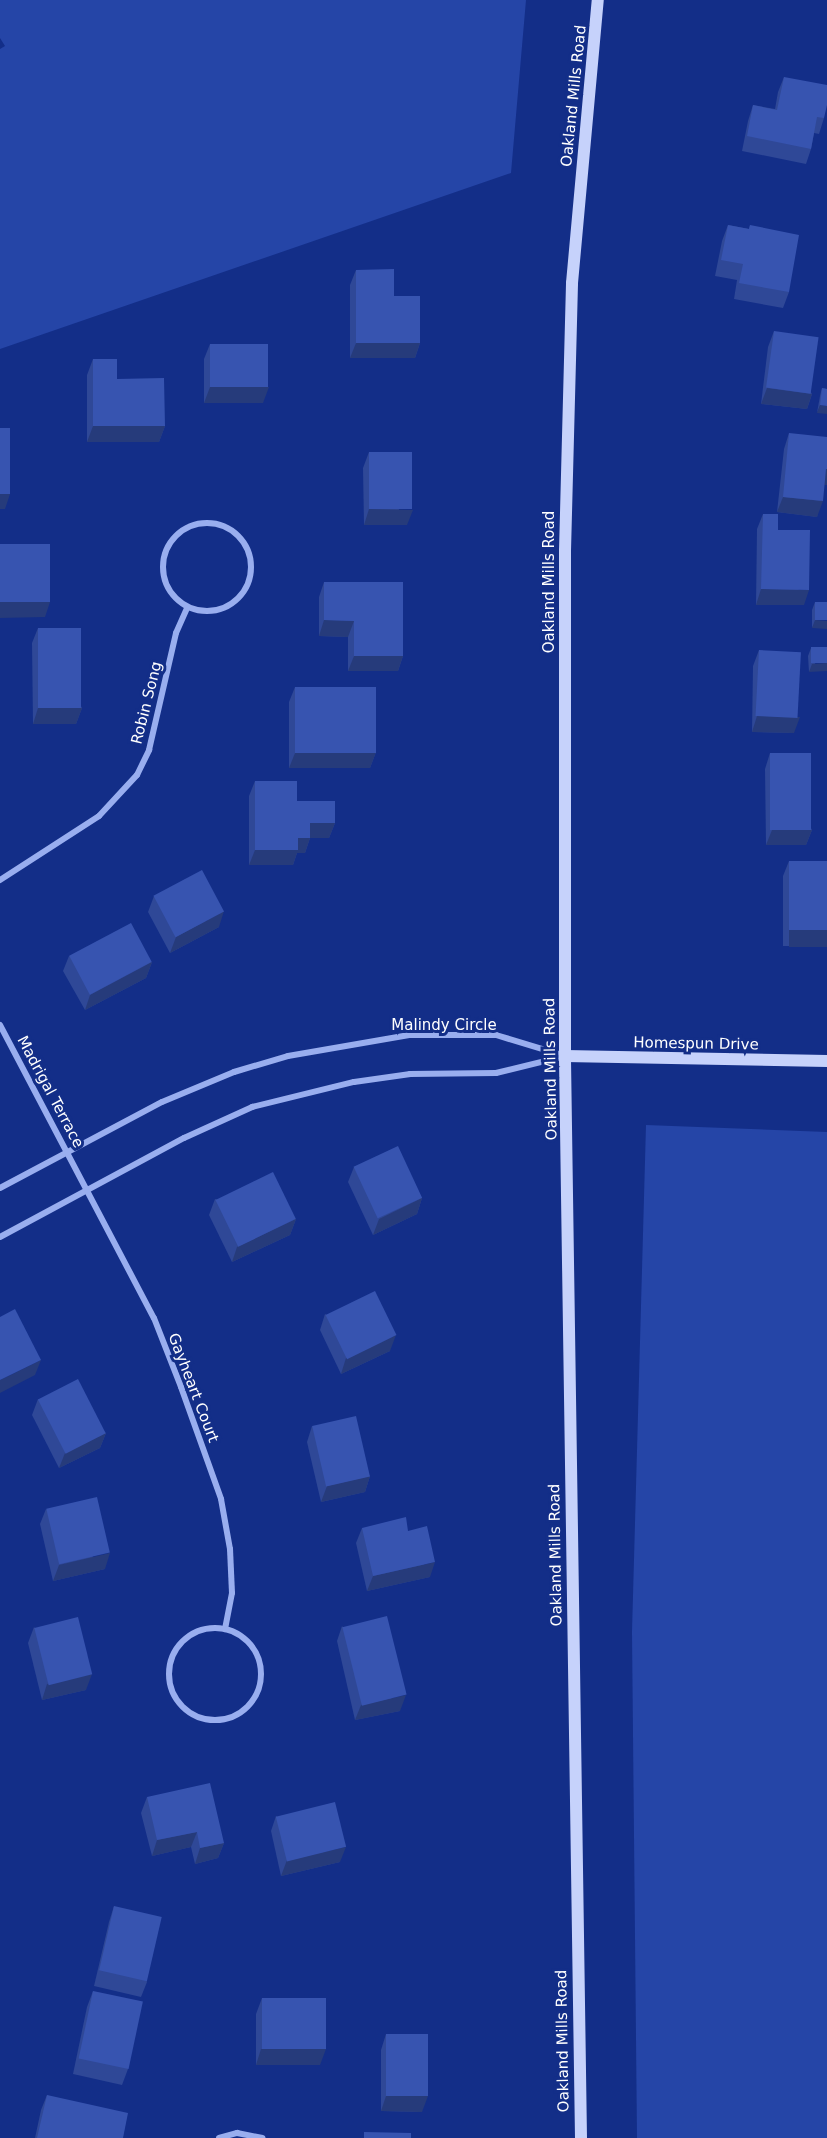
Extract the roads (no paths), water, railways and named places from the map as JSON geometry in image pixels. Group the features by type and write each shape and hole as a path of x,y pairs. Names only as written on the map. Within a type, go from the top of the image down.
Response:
{"street":[{"name":"Oakland Mills Road","path":"581,2138 565,1056 568,373 572,283 598,0"},
{"path":"209,523 223,526 247,548 252,566 249,582 240,598 227,608 211,612 187,608 170,593 162,573 164,554 173,538 188,527 209,523"},
{"name":"Robin Song","path":"0,880 99,816 136,775 149,750 176,633 187,608"},
{"name":"Madrigal Terrace","path":"0,1025 78,1170"},
{"name":"Malindy Circle","path":"0,1188 162,1102 234,1072 348,1043 409,1035 496,1035 565,1056"},
{"name":"Homespun Drive","path":"565,1056 827,1061"},
{"path":"0,1237 184,1138 252,1107 300,1093 410,1074 496,1073 565,1056"},
{"name":"Gayheart Court","path":"78,1170 153,1318 220,1499 230,1549 231,1582 225,1629"},
{"path":"209,1628 225,1629 250,1644 262,1671 260,1686 249,1706 231,1718 215,1721 187,1711 176,1700 169,1670 182,1641 209,1628"},
{"path":"219,2138 237,2133 263,2138"}]}
